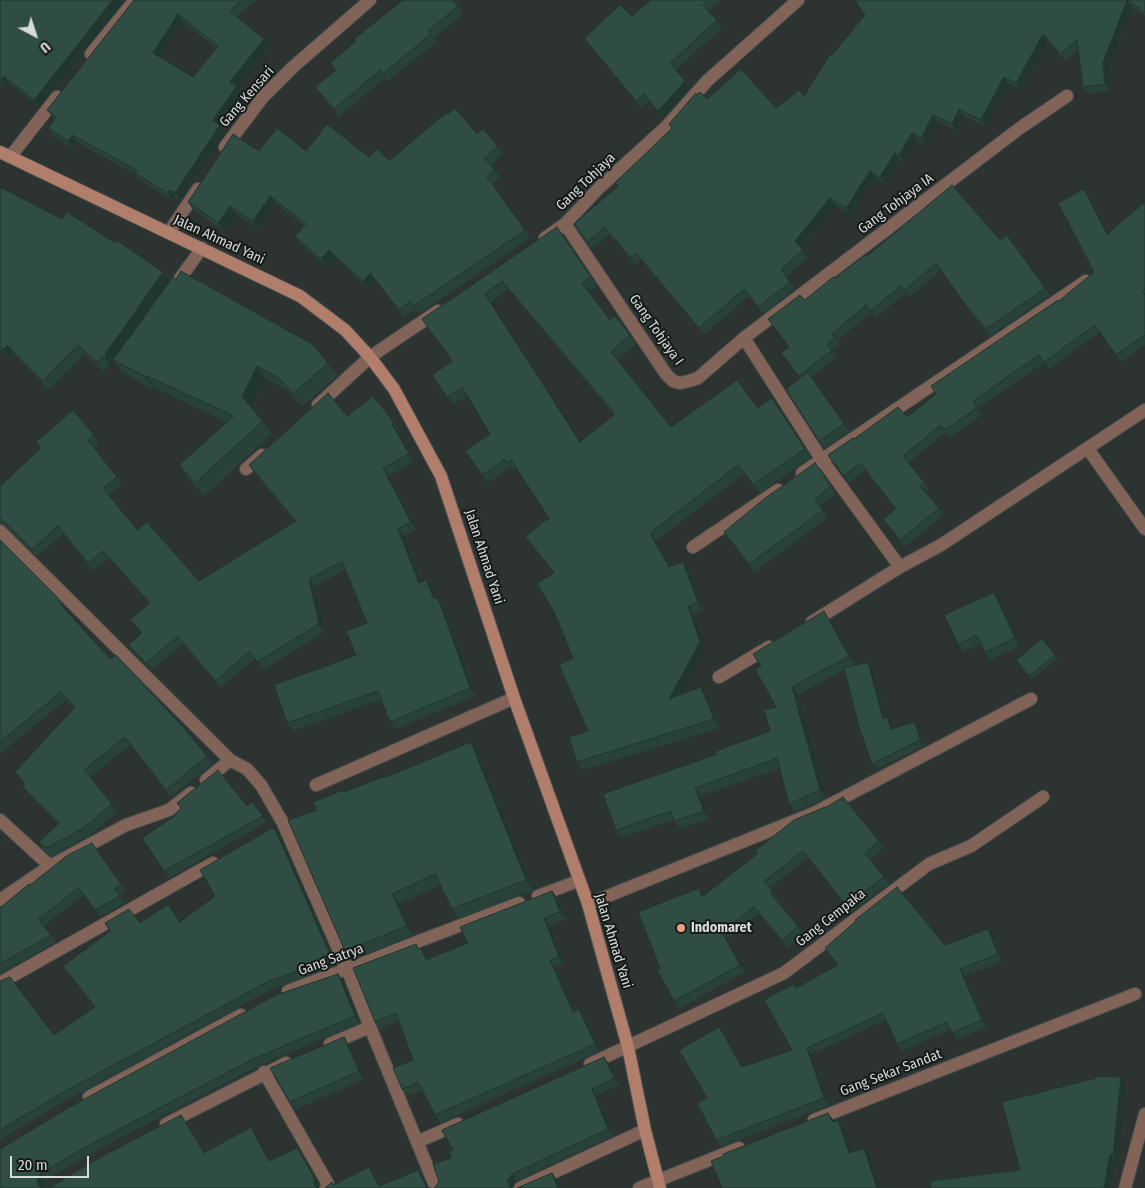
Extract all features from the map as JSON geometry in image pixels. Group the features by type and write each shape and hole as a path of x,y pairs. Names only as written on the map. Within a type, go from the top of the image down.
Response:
{"main road":[{"name":"Jalan Ahmad Yani","path":"5,154 300,296 345,330 370,357 394,389 441,476 514,698 578,881 588,904 628,1047 645,1130 659,1183"}],"street":[{"path":"82,66 135,0"},
{"name":"Gang Kensari","path":"218,159 263,97 370,0"},
{"name":"Gang Tohjaya","path":"532,246 565,224 599,188 666,127 707,81 798,0"},
{"path":"5,154 64,88"},
{"name":"Gang Tohjaya IA","path":"744,338 1012,134 1067,96"},
{"path":"169,232 207,175"},
{"name":"Gang Tohjaya I","path":"565,224 666,374 673,381 680,383 698,378 744,338"},
{"path":"169,295 202,248"},
{"path":"693,548 1089,278"},
{"path":"305,417 370,357 452,302"},
{"path":"744,338 822,460 900,567"},
{"path":"801,628 900,567 941,546 1145,410"},
{"path":"1088,449 1145,529"},
{"path":"246,469 268,450"},
{"path":"0,531 230,760 255,776 348,970 436,1188"},
{"path":"719,677 777,643"},
{"path":"316,785 514,698"},
{"path":"588,904 814,813 1031,699"},
{"path":"0,900 50,866 126,825 169,810 230,760"},
{"name":"Gang Cempaka","path":"575,1071 784,973 929,864 971,846 1043,797"},
{"path":"0,820 50,866"},
{"path":"0,983 225,856"},
{"name":"Gang Satrya","path":"278,995 578,881"},
{"name":"Gang Sekar Sandat","path":"806,1122 1135,994"},
{"path":"77,1103 251,1009"},
{"path":"317,1050 370,1027"},
{"path":"152,1131 264,1072 299,1057"},
{"path":"264,1072 328,1184 326,1188"},
{"path":"1125,1188 1145,1114"},
{"path":"417,1142 470,1118"},
{"path":"520,1188 645,1130"},
{"path":"639,1188 659,1183 750,1144"}],"building":[{"path":"0,0 113,0 34,100 4,76 0,79"},
{"path":"134,0 242,0 230,11 264,39 230,82 237,86 213,120 220,125 175,193 170,190 168,193 135,173 137,170 72,135 68,141 48,128 56,117 47,110","holes":["178,14 218,46 193,77 153,53"]},
{"path":"403,0 453,0 458,6 428,31 431,34 383,74 380,70 334,109 315,87 336,70 330,63 356,41 354,39"},
{"path":"651,0 709,0 703,5 717,20 670,63 685,81 658,111 644,94 636,101 584,38 620,5 632,16"},
{"path":"855,0 1127,0 1103,63 1105,84 1083,87 1077,40 1060,54 1043,34 1016,83 1004,77 981,120 959,109 952,124 933,115 921,138 912,133 899,155 895,153 880,177 870,171 846,208 830,198 795,241 803,250 781,269 790,282 758,307 744,289 699,328 636,253 630,257 605,227 587,242 574,224 618,186 615,183 672,128 669,124 696,93 697,95 700,92 707,99 741,69 776,108 799,90 804,96 830,54 832,55 865,15"},
{"path":"1128,0 1145,0 1145,13"},
{"path":"455,108 477,134 483,129 498,147 484,158 495,170 487,177 525,230 414,306 410,301 399,310 370,273 363,281 329,250 321,259 295,236 306,224 270,196 253,221 230,206 218,223 188,202 233,134 259,151 277,128 306,151 327,124 369,157 377,149 389,161 447,112 448,114"},
{"path":"952,185 1000,240 1007,235 1045,288 986,329 967,307 936,263 905,290 901,286 870,311 866,305 832,334 835,338 827,344 832,350 799,376 781,353 789,347 768,319 800,295 805,300 833,277 835,278 866,254 867,256"},
{"path":"0,187 62,219 67,212 115,243 117,240 163,272 106,353 105,358 102,357 97,362 78,345 43,381 7,345 4,350 0,347"},
{"path":"1084,189 1107,234 1145,202 1145,289 1143,291 1145,295 1145,335 1116,355 1095,325 1044,362 1039,355 973,401 977,408 945,430 941,425 903,456 924,482 920,486 939,508 900,540 883,519 896,509 860,463 844,476 828,455 854,439 898,407 907,417 936,394 931,386 1059,301 1094,272 1058,203"},
{"path":"557,227 591,277 582,283 610,320 615,316 630,335 611,352 671,427 737,380 758,408 772,398 805,449 753,484 738,465 650,533 669,567 683,562 698,602 688,606 700,642 669,699 701,687 714,719 577,762 569,737 588,731 559,665 573,658 555,614 537,583 554,573 525,536 549,518 511,460 507,463 505,459 482,475 465,451 490,434 462,387 447,397 432,375 452,361 422,319","holes":["502,281 615,414 580,442 485,294"]},
{"path":"181,271 312,344 328,363 293,394 279,378 257,366 242,397 263,421 195,483 179,465 234,416 146,377 113,360 173,277 176,279"},
{"path":"808,372 844,424 819,441 786,389"},
{"path":"328,393 347,416 373,396 394,422 392,424 409,454 383,468 411,522 398,529 419,583 426,580 434,599 438,598 470,688 390,722 378,691 287,723 274,685 356,655 346,631 367,623 342,561 309,579 319,624 257,662 250,651 215,681 178,636 146,663 128,645 142,633 130,619 150,603 103,551 88,563 58,526 32,549 0,517 0,486 41,448 36,442 73,410 94,435 88,440 117,477 103,488 137,530 147,522 199,581 296,521 249,465"},
{"path":"815,463 831,486 815,499 823,510 749,564 724,532 764,499"},
{"path":"0,540 56,596 63,607 110,659 116,655 184,728 207,756 166,790 125,737 84,770 112,804 82,829 46,848 39,842 59,823 22,786 25,784 15,772 75,707 61,692 0,742"},
{"path":"994,592 1015,638 985,652 977,635 958,644 944,615"},
{"path":"824,611 849,656 792,687 820,790 789,804 777,758 695,788 704,811 674,821 671,811 616,830 603,794 717,754 716,751 770,731 764,710 776,707 755,669 761,666 753,654"},
{"path":"1042,639 1055,655 1029,676 1016,660"},
{"path":"868,662 883,719 887,717 891,729 915,722 920,740 872,764 859,727 844,668"},
{"path":"471,742 526,880 452,909 435,874 392,894 407,926 345,951 288,820 317,810 313,802 343,790 344,792 386,777"},
{"path":"218,770 247,806 252,802 263,816 164,871 142,838 173,817 181,808 177,803"},
{"path":"843,797 879,841 865,853 884,877 846,905 803,851 764,881 773,892 771,894 798,926 782,940 754,907 722,932 740,965 674,1001 657,970 660,968 638,912 699,888 702,897 757,854 755,851 794,820 825,808"},
{"path":"272,828 275,829 332,959 269,981 60,1094 0,1130 0,981 10,977 54,1035 95,1007 63,966 110,931 105,923 129,909 140,923 168,904 180,922 215,896 200,870"},
{"path":"92,843 121,884 114,889 120,896 95,910 79,888 38,919 51,935 0,964 0,908 68,855"},
{"path":"897,887 945,945 988,929 998,954 960,969 982,1020 952,1033 947,1022 897,1044 883,1013 807,1048 824,1098 716,1140 697,1103 707,1098 679,1050 719,1027 742,1067 792,1050 764,1000 793,984 796,988 838,965 825,948 855,920"},
{"path":"552,891 560,912 544,918 559,957 550,960 573,1012 579,1009 595,1044 435,1115 418,1082 402,1089 393,1068 413,1060 396,1013 375,1022 353,968 416,944 418,949 421,948 426,960 468,943 460,927"},
{"path":"338,974 355,1016 255,1058 91,1144 40,1174 37,1181 38,1185 43,1188 0,1188 0,1149 68,1108 276,995"},
{"path":"344,1037 359,1071 290,1102 270,1068"},
{"path":"604,1057 614,1078 592,1089 608,1129 512,1174 507,1181 512,1188 434,1188 439,1182 433,1164 451,1158 449,1152 453,1150 442,1130"},
{"path":"1096,1076 1121,1077 1113,1155 1110,1154 1104,1188 931,1188 930,1181 1020,1170 1002,1102 1096,1078"},
{"path":"828,1113 832,1122 838,1120 849,1153 864,1148 877,1188 722,1188 711,1161 724,1156 723,1154"},
{"path":"181,1115 204,1153 251,1127 269,1161 297,1148 314,1177 314,1185 318,1188 49,1188 99,1158"},
{"path":"369,1167 379,1186 418,1170 426,1187 431,1188 325,1188 332,1182 333,1185"},
{"path":"552,1173 558,1188 517,1188"}],"place":[{"name":"Indomaret","path":"681,928"}]}
